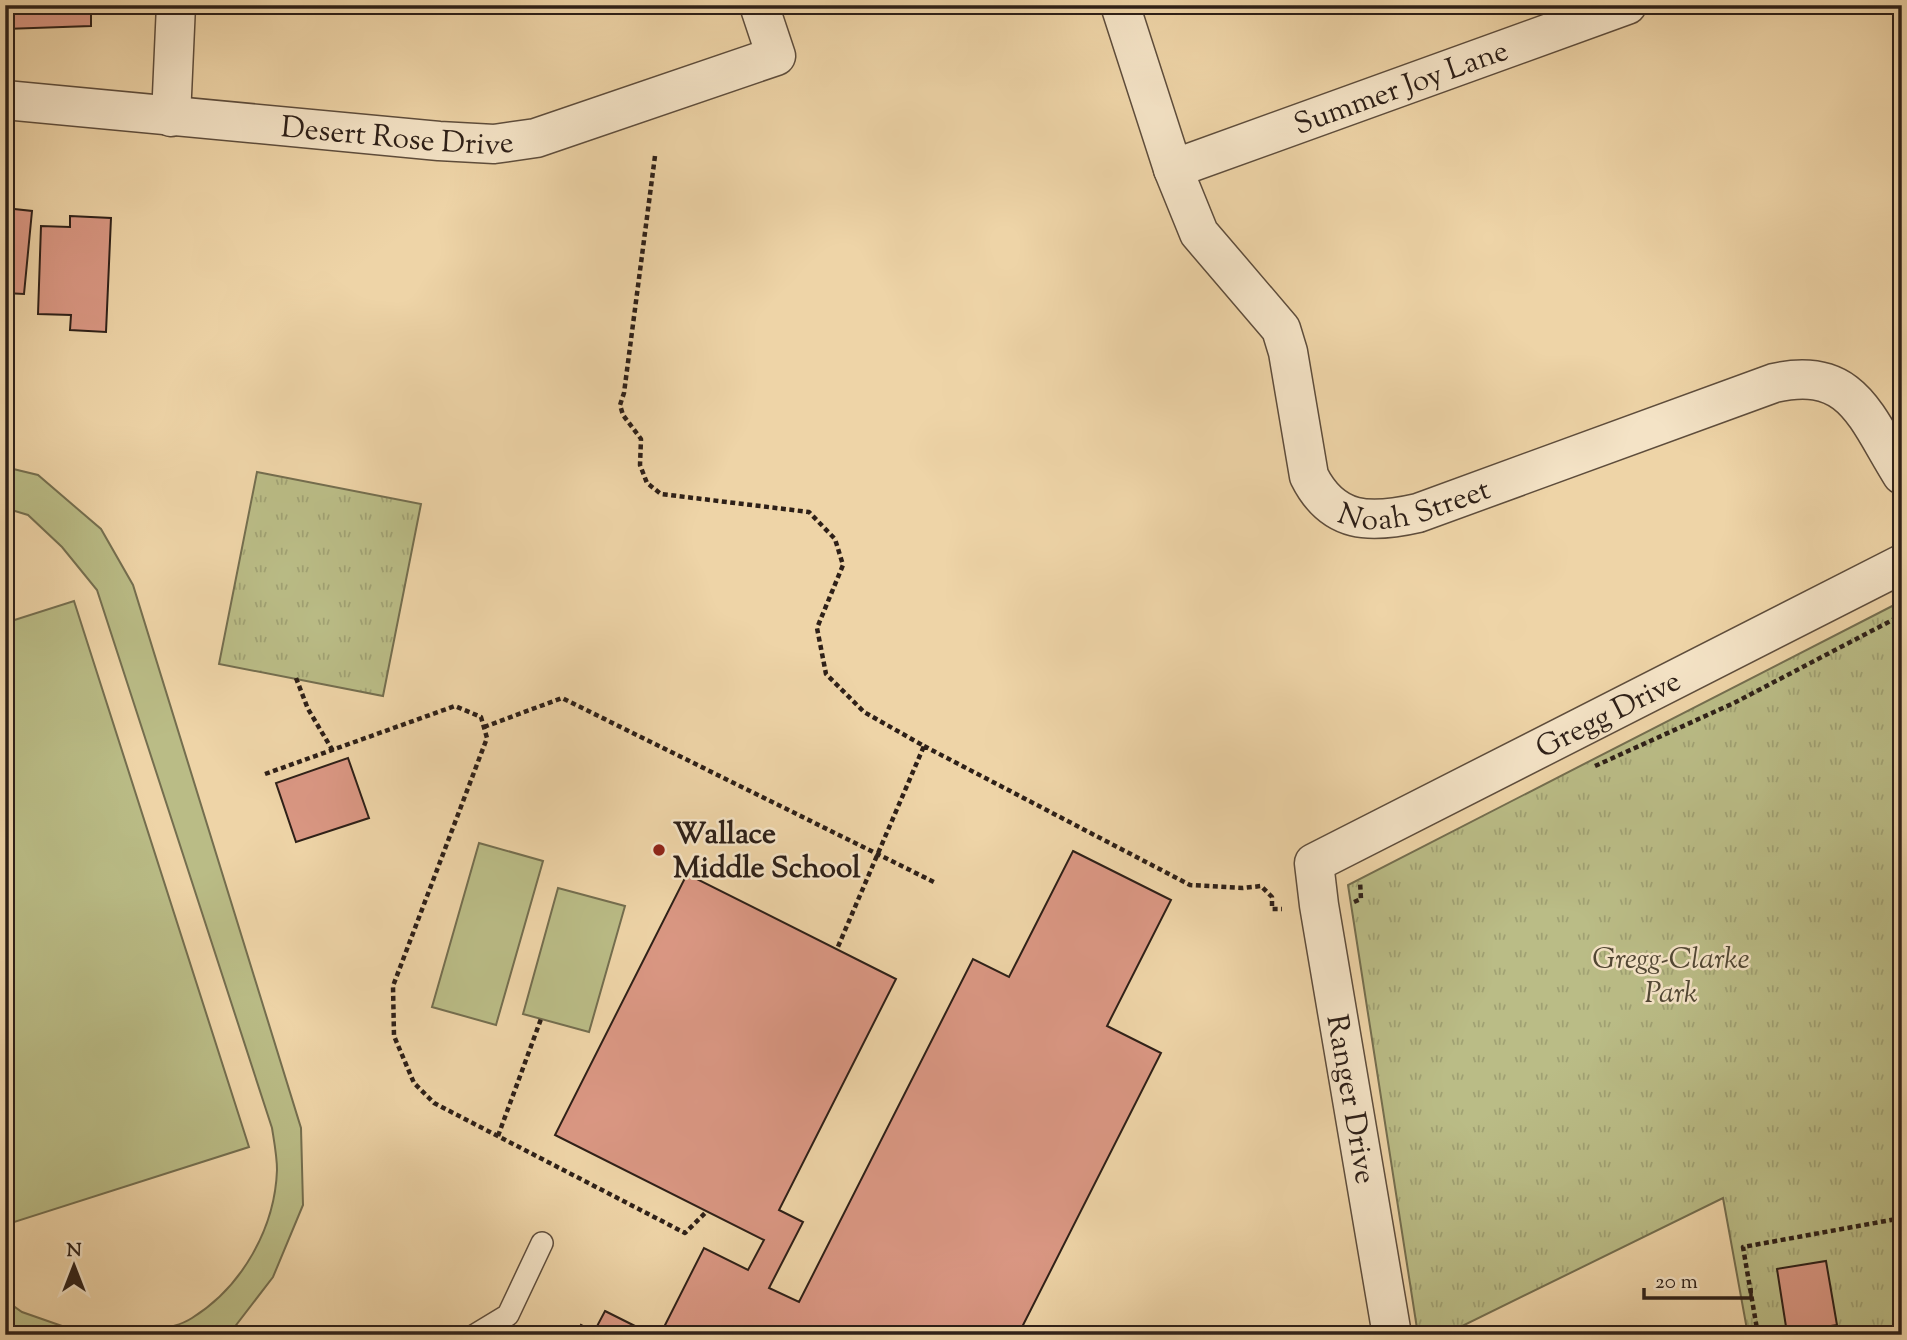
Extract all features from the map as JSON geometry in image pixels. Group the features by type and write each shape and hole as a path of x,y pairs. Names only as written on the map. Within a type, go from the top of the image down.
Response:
{"street":[{"path":"171,117 176,5"},
{"name":"Desert Rose Drive","path":"5,100 494,144 536,138 776,56 760,5"},
{"name":"Noah Street","path":"1120,5 1173,169 1199,233 1281,329 1288,352 1309,476 1318,494 1330,506 1370,519 1391,519 1418,513 1761,388 1795,379 1815,379 1845,391 1856,402 1902,475"},
{"name":"Summer Joy Lane","path":"1173,169 1627,5"},
{"name":"Gregg Drive","path":"1314,863 1902,564"},
{"name":"Ranger Drive","path":"1314,863 1321,919 1392,1335"}],"lane":[{"path":"475,1335 508,1315 542,1243"}],"path":[{"path":"655,156 624,393 620,405 623,415 641,439 640,465 648,483 661,494 809,512 835,539 843,565 817,628 826,674 864,712 1190,885 1243,888 1261,886 1272,897 1272,909 1286,909"},
{"path":"1585,770 1734,703 1902,615"},
{"path":"296,678 307,709 333,751"},
{"path":"484,727 562,698 934,882"},
{"path":"265,774 454,706 481,717 486,738 393,986 394,1036 414,1083 434,1103 685,1233 707,1211"},
{"path":"837,949 925,746"},
{"path":"1352,903 1361,899 1359,880"},
{"path":"498,1136 541,1019"},
{"path":"1758,1335 1743,1247 1902,1218"}],"green space":[{"path":"5,467 38,475 101,529 133,585 301,1128 303,1205 273,1277 230,1333 225,1335 135,1335 192,1318 226,1290 240,1273 262,1234 275,1192 277,1165 272,1128 97,590 62,547 28,515 5,508"},
{"path":"257,472 421,504 383,696 219,664"},
{"path":"74,601 249,1147 5,1225 5,623"},
{"name":"Gregg-Clarke Park","path":"1902,601 1902,1335 1748,1335 1723,1198 1444,1335 1418,1335 1348,885"},
{"path":"479,843 543,861 496,1025 432,1007"},
{"path":"558,888 625,906 589,1032 523,1014"},
{"path":"5,1300 22,1312 82,1333 131,1335 5,1335"}],"building":[{"path":"5,5 91,5 91,26 5,29"},
{"path":"5,208 32,211 24,294 5,293"},
{"path":"70,216 111,218 106,332 70,330 71,315 38,314 41,226 70,227"},
{"path":"348,758 369,818 296,842 276,783"},
{"path":"1073,851 1171,900 1107,1026 1161,1053 1018,1335 660,1335 704,1248 748,1270 764,1240 555,1135 687,874 896,979 779,1210 803,1222 769,1288 799,1302 973,959 1009,977"},
{"path":"1826,1261 1837,1325 1787,1333 1777,1269"},
{"path":"605,1311 653,1335 577,1335 581,1325 594,1332"}],"place":[{"name":"Wallace Middle School","path":"659,850"}]}
